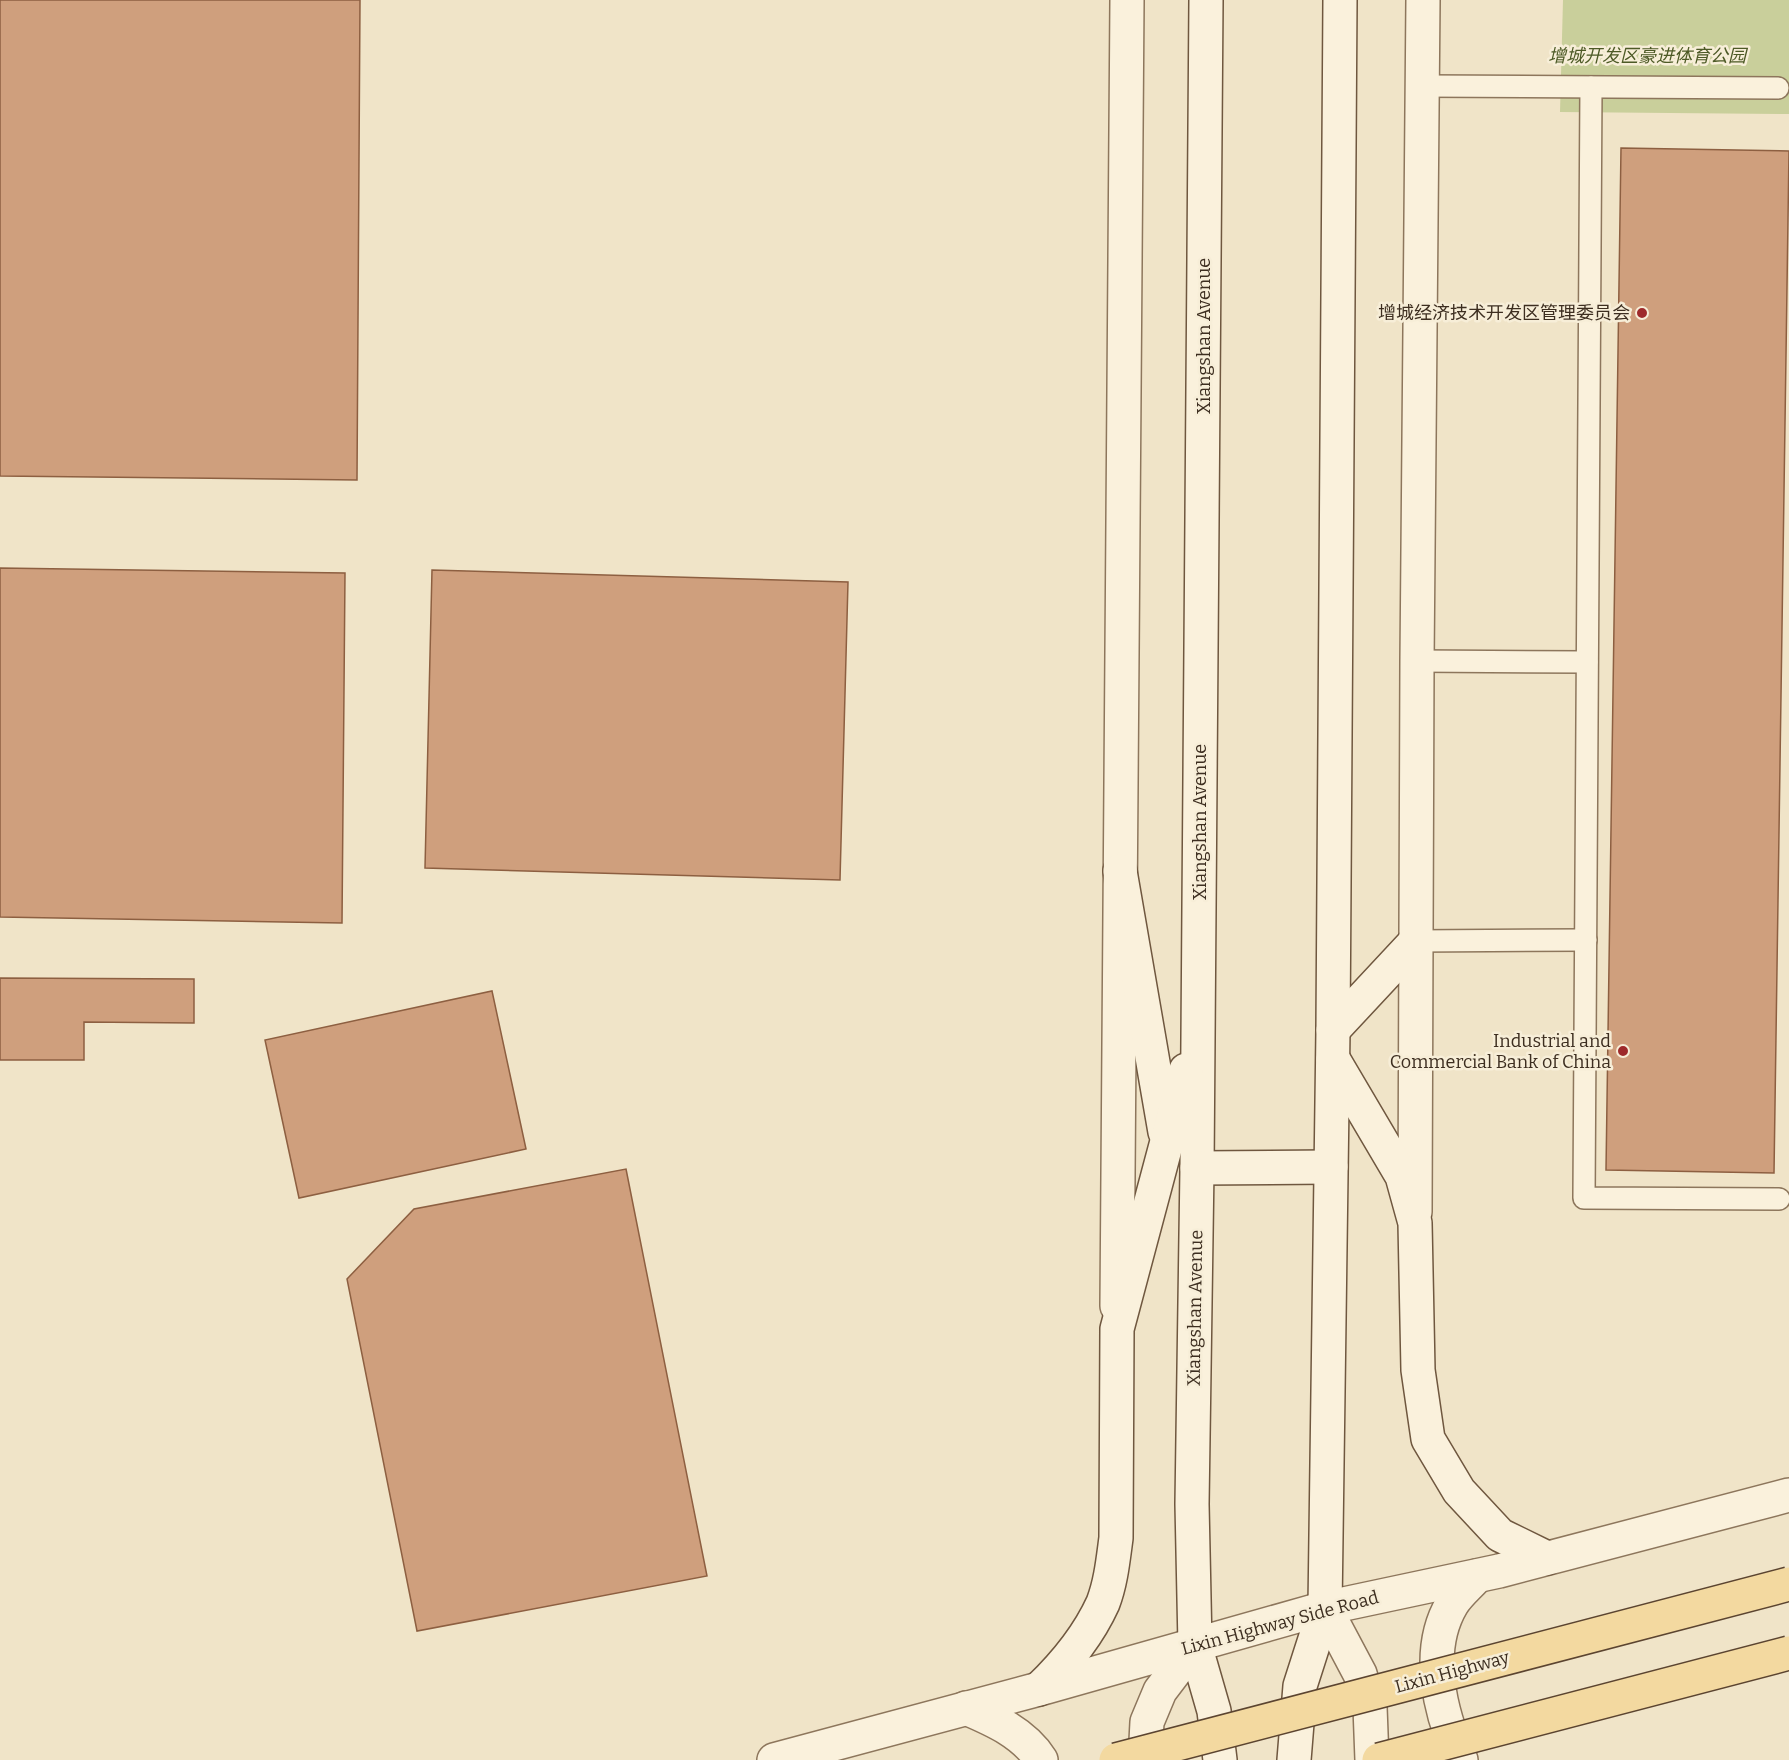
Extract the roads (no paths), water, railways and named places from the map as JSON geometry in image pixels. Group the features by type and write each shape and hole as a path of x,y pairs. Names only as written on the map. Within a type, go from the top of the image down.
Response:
{"main road":[{"path":"1039,1689 1062,1667 1081,1640 1102,1603 1112,1572 1116,1538 1127,0"},
{"name":"Xiangshan Avenue","path":"1206,0 1196,1317 1192,1504 1195,1645 1214,1711 1220,1760"},
{"path":"1294,1760 1300,1686 1325,1608 1333,1044 1340,0"},
{"path":"1423,0 1417,661 1415,1223 1418,1370 1428,1439 1459,1491 1500,1535 1546,1558"},
{"path":"1120,871 1196,1317"},
{"path":"1333,1044 1416,941"},
{"path":"1117,1329 1198,1022"},
{"path":"1333,1044 1402,1176 1415,1223"},
{"path":"1197,1168 1331,1167"},
{"name":"Lixin Highway Side Road","path":"774,1760 1039,1689 1325,1608 1477,1576 1789,1496"},
{"path":"1461,1760 1445,1719 1437,1650 1444,1621 1453,1602 1477,1576"},
{"name":"Lixin Highway","path":"1116,1760 1789,1584"},
{"path":"1325,1608 1360,1674 1370,1707 1372,1760"},
{"path":"1145,1760 1147,1722 1161,1691 1195,1645"},
{"path":"1379,1760 1789,1653"},
{"path":"966,1708 998,1722 1020,1737 1041,1760"}],"lane":[{"path":"1423,86 1778,88"},
{"path":"1591,87 1584,1198 1779,1199"},
{"path":"1417,661 1587,662"},
{"path":"1416,941 1586,940"}],"place":[{"name":"增城经济技术开发区管理委员会","path":"1642,313"},
{"name":"Industrial and Commercial Bank of China","path":"1623,1051"}],"park label":[{"name":"增城开发区豪进体育公园","path":"1647,56"}]}
